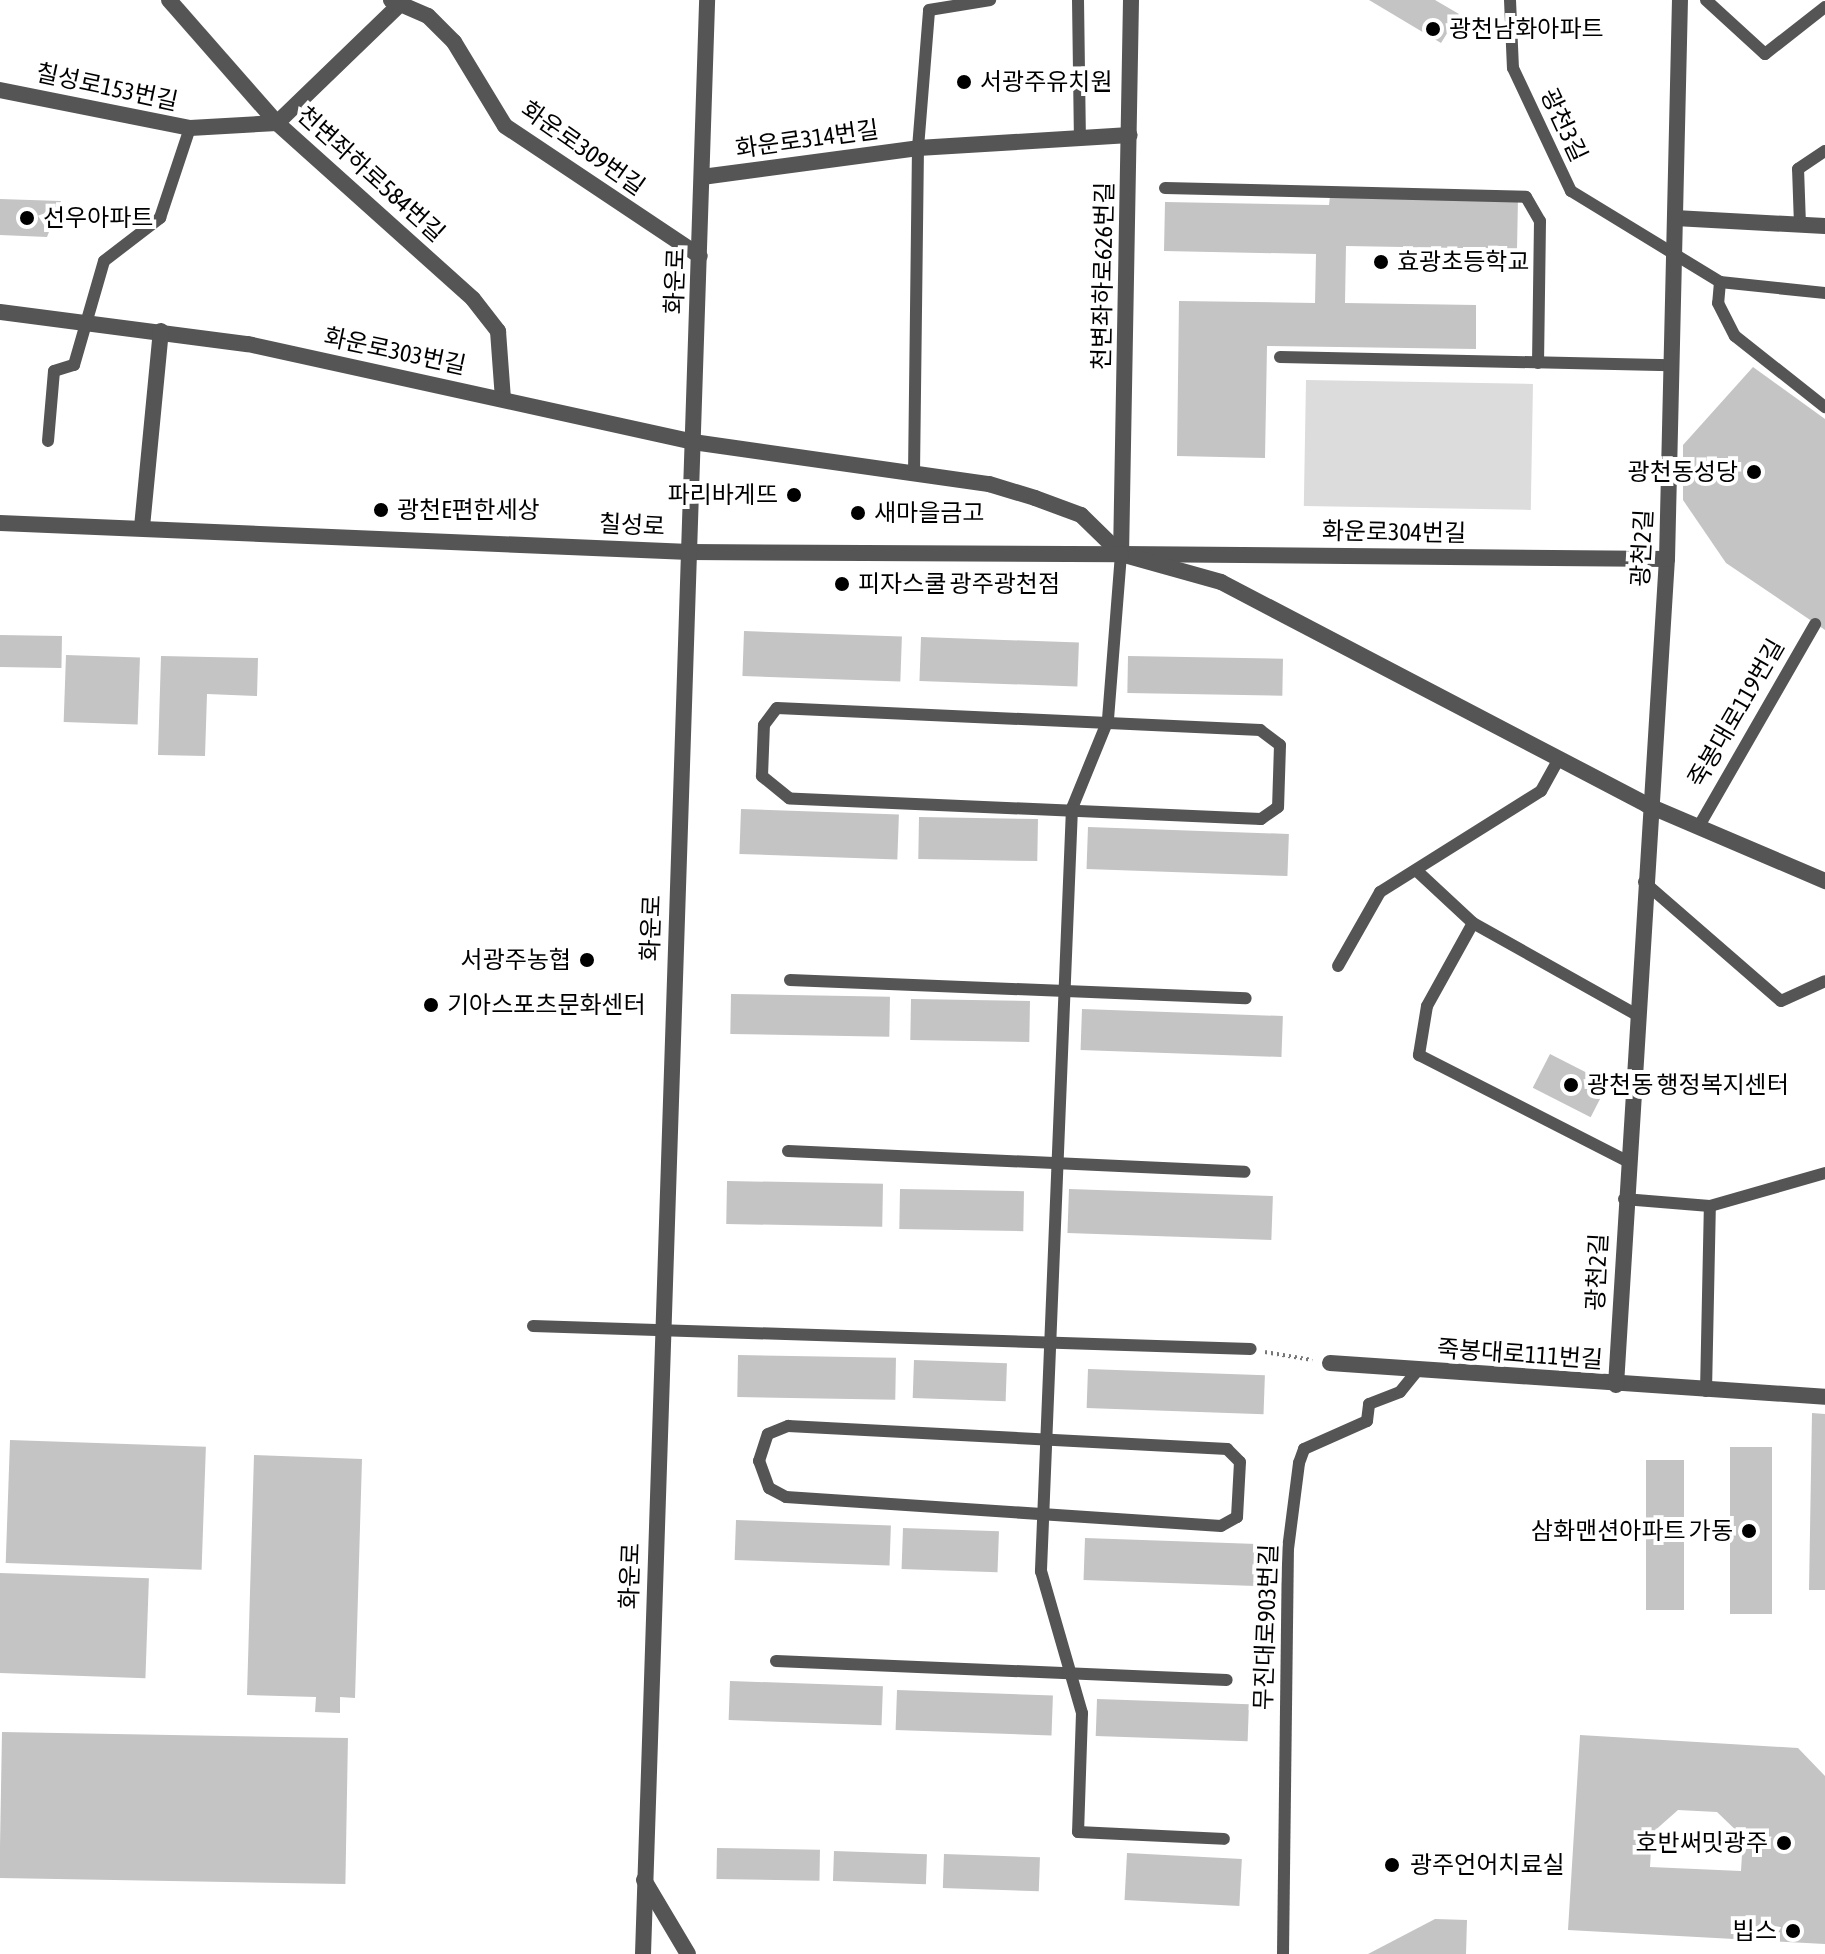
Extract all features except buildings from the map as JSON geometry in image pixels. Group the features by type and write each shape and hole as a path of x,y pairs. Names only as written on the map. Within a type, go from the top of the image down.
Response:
{"street":[{"name":"천변좌하로584번길","path":"169,0 277,123 473,299 498,331 503,399"},
{"name":"화운로","path":"643,1954 643,1879 707,0"},
{"name":"천변좌하로626번길","path":"1121,554 1131,0"},
{"name":"광천2길","path":"1616,1385 1642,880 1667,559 1680,0"},
{"path":"277,123 394,4"},
{"name":"화운로309번길","path":"394,4 428,16 454,42 505,126 700,256"},
{"name":"칠성로153번길","path":"0,90 190,128 277,123"},
{"name":"화운로314번길","path":"702,177 918,148 1130,135"},
{"path":"1675,218 1825,226"},
{"name":"화운로303번길","path":"0,312 161,331 503,399 693,442"},
{"path":"142,527 161,331"},
{"path":"693,442 989,484 1070,511 1121,554 1221,582 1647,805"},
{"name":"칠성로","path":"0,523 689,552 1121,554"},
{"name":"화운로304번길","path":"1121,554 1667,559"},
{"name":"죽봉대로119번길","path":"1647,805 1825,881"},
{"name":"죽봉대로111번길","path":"1330,1363 1825,1397"},
{"path":"643,1879 688,1954"}],"lane":[{"path":"914,474 918,148 929,10 990,0"},
{"path":"1078,0 1080,136"},
{"name":"광천3길","path":"1510,0 1513,68 1571,191 1674,257 1720,282 1825,293"},
{"path":"1706,0 1765,54 1825,7"},
{"path":"48,441 54,371 74,365 104,261 160,218 190,128"},
{"path":"1800,225 1798,169 1825,151"},
{"path":"1165,188 1526,197 1540,221 1538,363"},
{"path":"1720,282 1718,303 1735,336 1825,407"},
{"path":"1280,357 1671,365"},
{"path":"1121,554 1108,720 1072,808 1062,992 1058,1161 1042,1438 1041,1571 1082,1713 1078,1832 1224,1839"},
{"name":"죽봉대로119번길","path":"1699,826 1815,624"},
{"path":"777,708 1108,720 1260,730 1280,745 1278,807 1261,819 1072,808 789,798 762,776 764,725 777,708"},
{"path":"1338,966 1380,892 1541,791 1558,760"},
{"path":"1417,871 1473,923 1635,1014"},
{"path":"1642,880 1781,1001 1825,981"},
{"path":"1473,923 1427,1006 1419,1055 1627,1161"},
{"path":"790,980 1246,998"},
{"path":"788,1151 1058,1161 1245,1172"},
{"path":"1624,1199 1710,1206 1825,1173"},
{"path":"1706,1391 1710,1206"},
{"path":"533,1326 1251,1349"},
{"name":"무진대로903번길","path":"1283,1954 1288,1549 1299,1463 1304,1449 1367,1421 1369,1404 1400,1392 1418,1370"},
{"path":"788,1426 1227,1449 1240,1462 1237,1517 1221,1526 1040,1513 786,1497 769,1488 759,1461 768,1434 788,1426"},
{"path":"776,1661 1227,1680"}],"path":[{"path":"1251,1349 1330,1363"}],"shaded area":[{"path":"1306,380 1533,384 1531,510 1304,506"}],"place":[{"name":"광천남화아파트","path":"1433,29"},
{"name":"서광주유치원","path":"964,82"},
{"name":"선우아파트","path":"27,218"},
{"name":"효광초등학교","path":"1381,262"},
{"name":"광천동성당","path":"1754,472"},
{"name":"파리바게뜨","path":"794,495"},
{"name":"광천E편한세상","path":"381,510"},
{"name":"새마을금고","path":"858,513"},
{"name":"피자스쿨 광주광천점","path":"842,584"},
{"name":"서광주농협","path":"587,960"},
{"name":"기아스포츠문화센터","path":"431,1005"},
{"name":"광천동 행정복지센터","path":"1571,1085"},
{"name":"삼화맨션아파트 가동","path":"1749,1531"},
{"name":"호반써밋광주","path":"1784,1843"},
{"name":"광주언어치료실","path":"1392,1865"},
{"name":"빕스","path":"1793,1931"}]}
